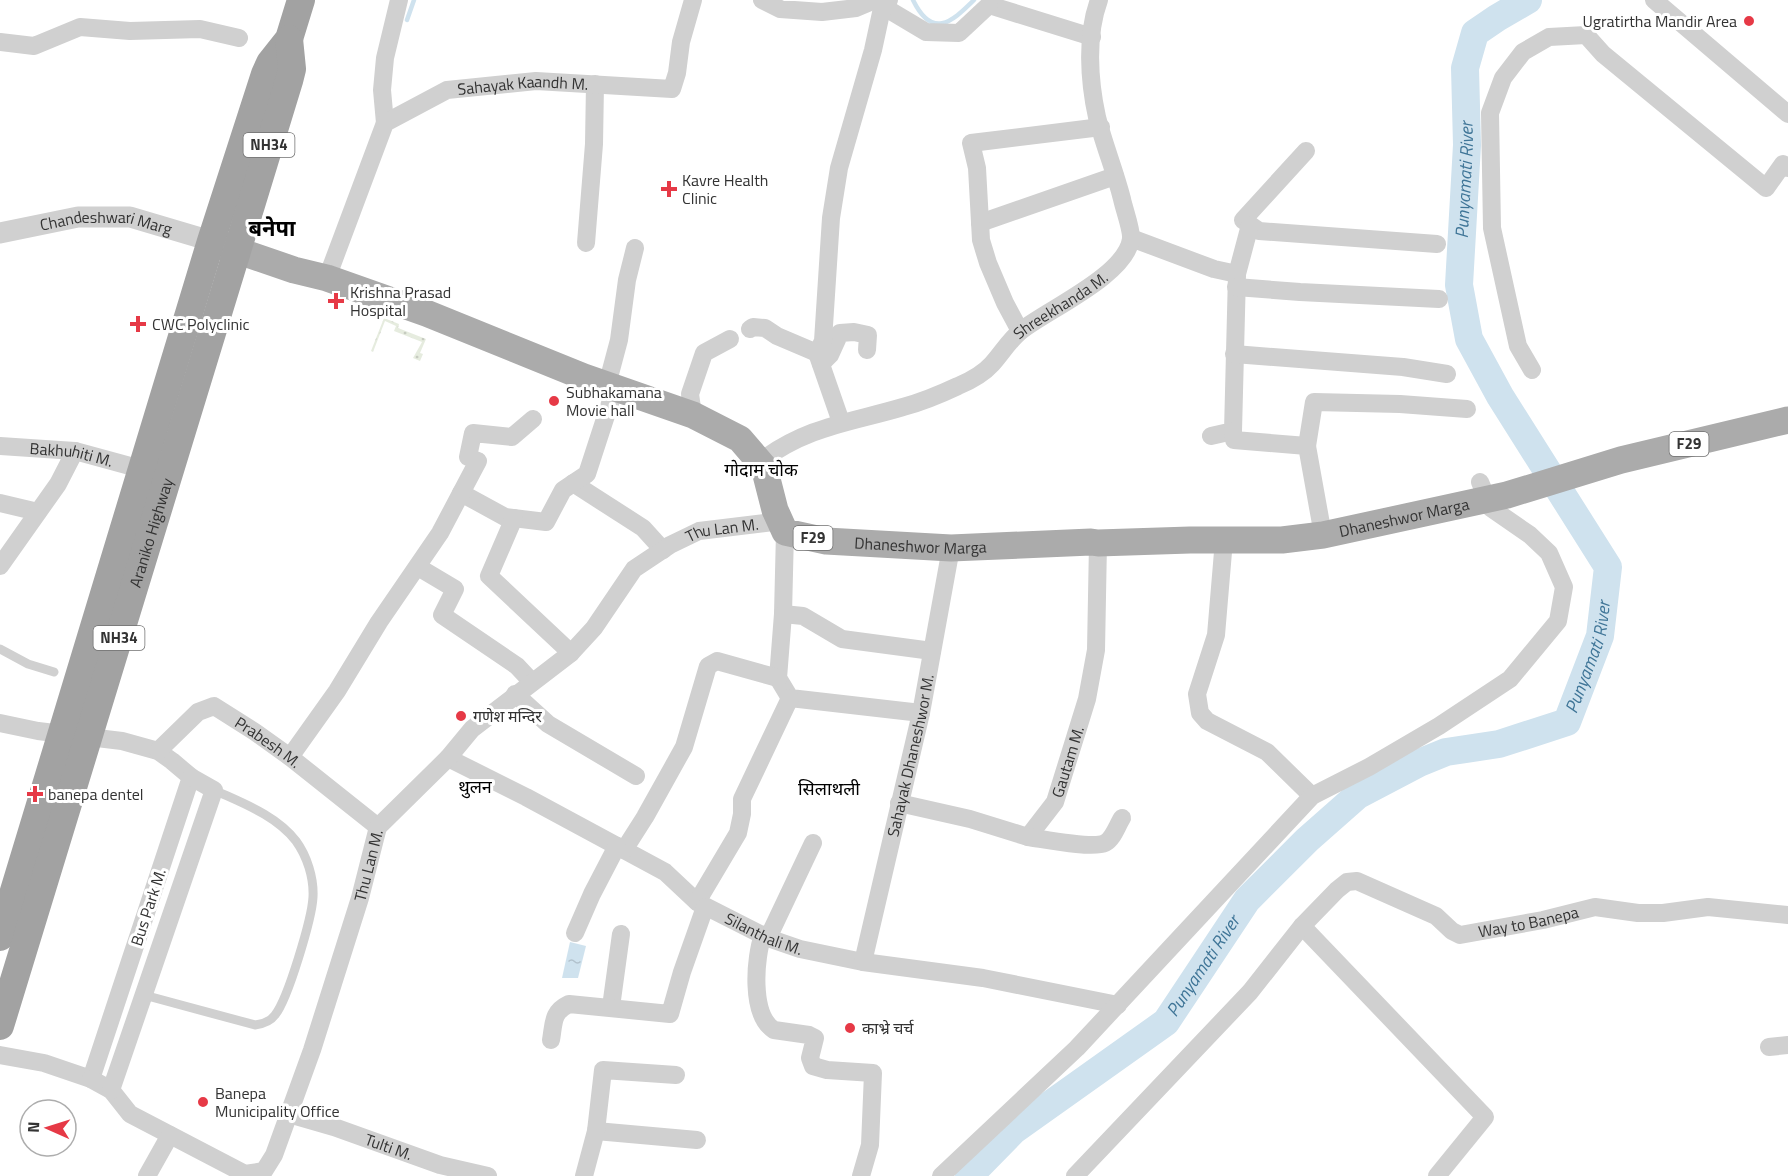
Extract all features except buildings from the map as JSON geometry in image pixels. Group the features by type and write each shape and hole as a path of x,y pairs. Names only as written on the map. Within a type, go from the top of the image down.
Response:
{"highway":[{"name":"Araniko Highway","path":"0,1026 76,735 141,469 224,246 289,81 292,69 289,39 301,0"},
{"name":"Araniko Highway","path":"0,938 76,735 224,246"}],"main road":[{"name":"F29","path":"224,246 294,270 327,278 426,314 611,387 693,414 740,439 760,461 764,467 783,527"},
{"name":"F29","path":"1492,492 1591,470 1621,460 1788,420"},
{"name":"Dhaneshwor Marga","path":"783,527 826,541 951,548 1091,542 1282,540 1323,535 1492,492"}],"street":[{"path":"327,278 385,123 382,90 385,58 399,0"},
{"name":"Sahayak Kaandh M.","path":"385,123 447,90 536,81 672,89 693,0"},
{"path":"762,0 780,9 822,12 882,2 926,32 959,33 988,3 1092,38"},
{"path":"1099,0 1095,10 1092,38 1092,75 1101,127 1131,238 1237,280 1300,292 1439,299"},
{"path":"1654,0 1788,114"},
{"path":"841,422 819,359 823,341 831,218 838,168 870,61 882,2"},
{"path":"0,42 34,46 80,27 130,31 200,28 239,38"},
{"path":"1532,370 1518,346 1492,228 1490,113 1503,78 1523,52 1549,37 1586,35 1603,54 1766,188 1786,163"},
{"path":"586,243 594,144 595,84"},
{"path":"1020,330 1005,303 981,240 977,168 971,143 1101,127"},
{"path":"1306,151 1243,220 1259,231 1437,244"},
{"path":"980,223 1115,176"},
{"name":"Chandeshwari Marg","path":"0,233 78,217 130,217 224,246"},
{"path":"1250,225 1237,280 1234,440 1307,446"},
{"name":"Shreekhanda M.","path":"760,461 781,446 841,422 905,407 971,381 990,366 1020,330 1092,285 1112,269 1122,259 1131,238"},
{"path":"461,493 505,517 546,522 563,490 587,474 611,387 627,280 635,248"},
{"path":"750,329 765,328 819,359 830,355 840,333 854,332 868,335 867,350"},
{"path":"693,414 690,394 704,353 730,339"},
{"path":"1234,354 1403,367 1447,374"},
{"path":"1323,535 1307,446 1314,402 1467,409"},
{"path":"290,758 418,567 461,493 478,461 468,457 473,433 512,437 532,419"},
{"path":"1211,435 1233,431"},
{"name":"Bakhuhiti M.","path":"0,446 75,451 141,469"},
{"path":"0,566 58,484 75,451"},
{"path":"573,483 643,528 663,550"},
{"path":"941,1176 1077,1048 1312,796 1439,726 1510,679 1558,621 1564,587 1549,553 1530,535 1491,508 1492,492"},
{"path":"0,503 38,512"},
{"path":"514,518 489,576 571,653"},
{"path":"783,527 783,614 778,678 790,698"},
{"name":"Thu Lan M.","path":"91,1079 111,1090 130,1114 245,1174 264,1171 274,1155 312,1050 360,897 378,827 448,758 472,729 571,653 594,628 634,569 699,531 783,527"},
{"path":"1224,540 1216,635 1197,694 1200,713 1207,721 1267,752 1312,796"},
{"name":"Gautam M.","path":"1028,837 1055,802 1087,699 1096,650 1098,543"},
{"name":"Sahayak Dhaneshwor M.","path":"863,962 921,713 951,548"},
{"path":"418,567 455,589 442,615 517,666 532,682"},
{"path":"783,614 803,616 842,639 932,651"},
{"path":"575,933 592,894 620,848 645,817 684,747 708,666 717,661 778,678"},
{"path":"515,694 548,724 636,776"},
{"path":"790,698 921,713"},
{"path":"551,1040 555,1015 569,1004 670,1014 701,904 738,833 742,814 742,798 790,698"},
{"name":"Prabesh M.","path":"158,751 198,712 214,706 255,732 378,827"},
{"path":"0,723 122,741 158,751 190,777 214,790 111,1090"},
{"name":"Silanthali M.","path":"448,758 665,872 701,904 765,936 800,949 863,962 983,978 1118,1005"},
{"name":"Bus Park M.","path":"91,1079 190,777"},
{"path":"899,803 970,819 1028,837 1078,843 1102,844 1111,837 1122,818"},
{"path":"813,843 757,951 759,1003 770,1027 774,1030 815,1038 810,1058 813,1066 827,1070 873,1073 870,1145 861,1176"},
{"name":"Way to Banepa","path":"1302,926 1337,890 1347,882 1357,881 1436,916 1452,932 1460,935 1543,920 1595,906 1638,912 1664,913 1708,908 1788,915"},
{"path":"1075,1176 1250,992 1302,926 1485,1117 1437,1176"},
{"path":"611,1007 621,934"},
{"path":"1769,1047 1788,1045"},
{"path":"0,1055 44,1063 91,1079"},
{"path":"584,1176 596,1131 603,1070 676,1075"},
{"name":"Tulti M.","path":"289,1114 334,1127 442,1170 488,1176"},
{"path":"596,1131 697,1140"},
{"path":"148,1175 171,1135"}],"lane":[{"path":"0,649 28,664 54,672"},
{"path":"144,995 255,1025 274,1017 284,1001 310,917 314,896 311,872 296,840 269,816 214,790"}],"shaded area":[{"path":"384,318 399,324 398,328 426,339 420,353 423,354 420,361 413,358 422,342 394,331 396,326 385,321 373,352 371,351"}],"water":[{"path":"570,942 586,946 578,978 562,978"}],"waterway":[{"path":"407,20 414,0"},
{"path":"913,0 927,20 935,23 950,20 974,0"},
{"name":"Punyamati River","path":"969,1176 1014,1130 1166,1022 1247,900 1307,840 1358,795 1419,763 1446,752 1499,744 1567,722 1600,636 1608,567 1500,396 1469,339 1459,285 1467,145 1465,68 1475,33 1528,0"}],"place":[{"name":"Ugratirtha Mandir Area","path":"1749,21"},
{"name":"Kavre Health Clinic","path":"669,189"},
{"name":"Krishna Prasad Hospital","path":"336,301"},
{"name":"CWC Polyclinic","path":"138,324"},
{"name":"Subhakamana Movie hall","path":"554,401"},
{"name":"गणेश मन्दिर","path":"461,716"},
{"name":"banepa dentel","path":"35,794"},
{"name":"काभ्रे चर्च","path":"850,1028"},
{"name":"Banepa Municipality Office","path":"203,1102"}],"district":[{"name":"बनेपा","path":"272,228"},
{"name":"गाेदाम चाेक","path":"761,470"},
{"name":"थुलन","path":"475,787"},
{"name":"सिलाथली","path":"829,789"}]}
